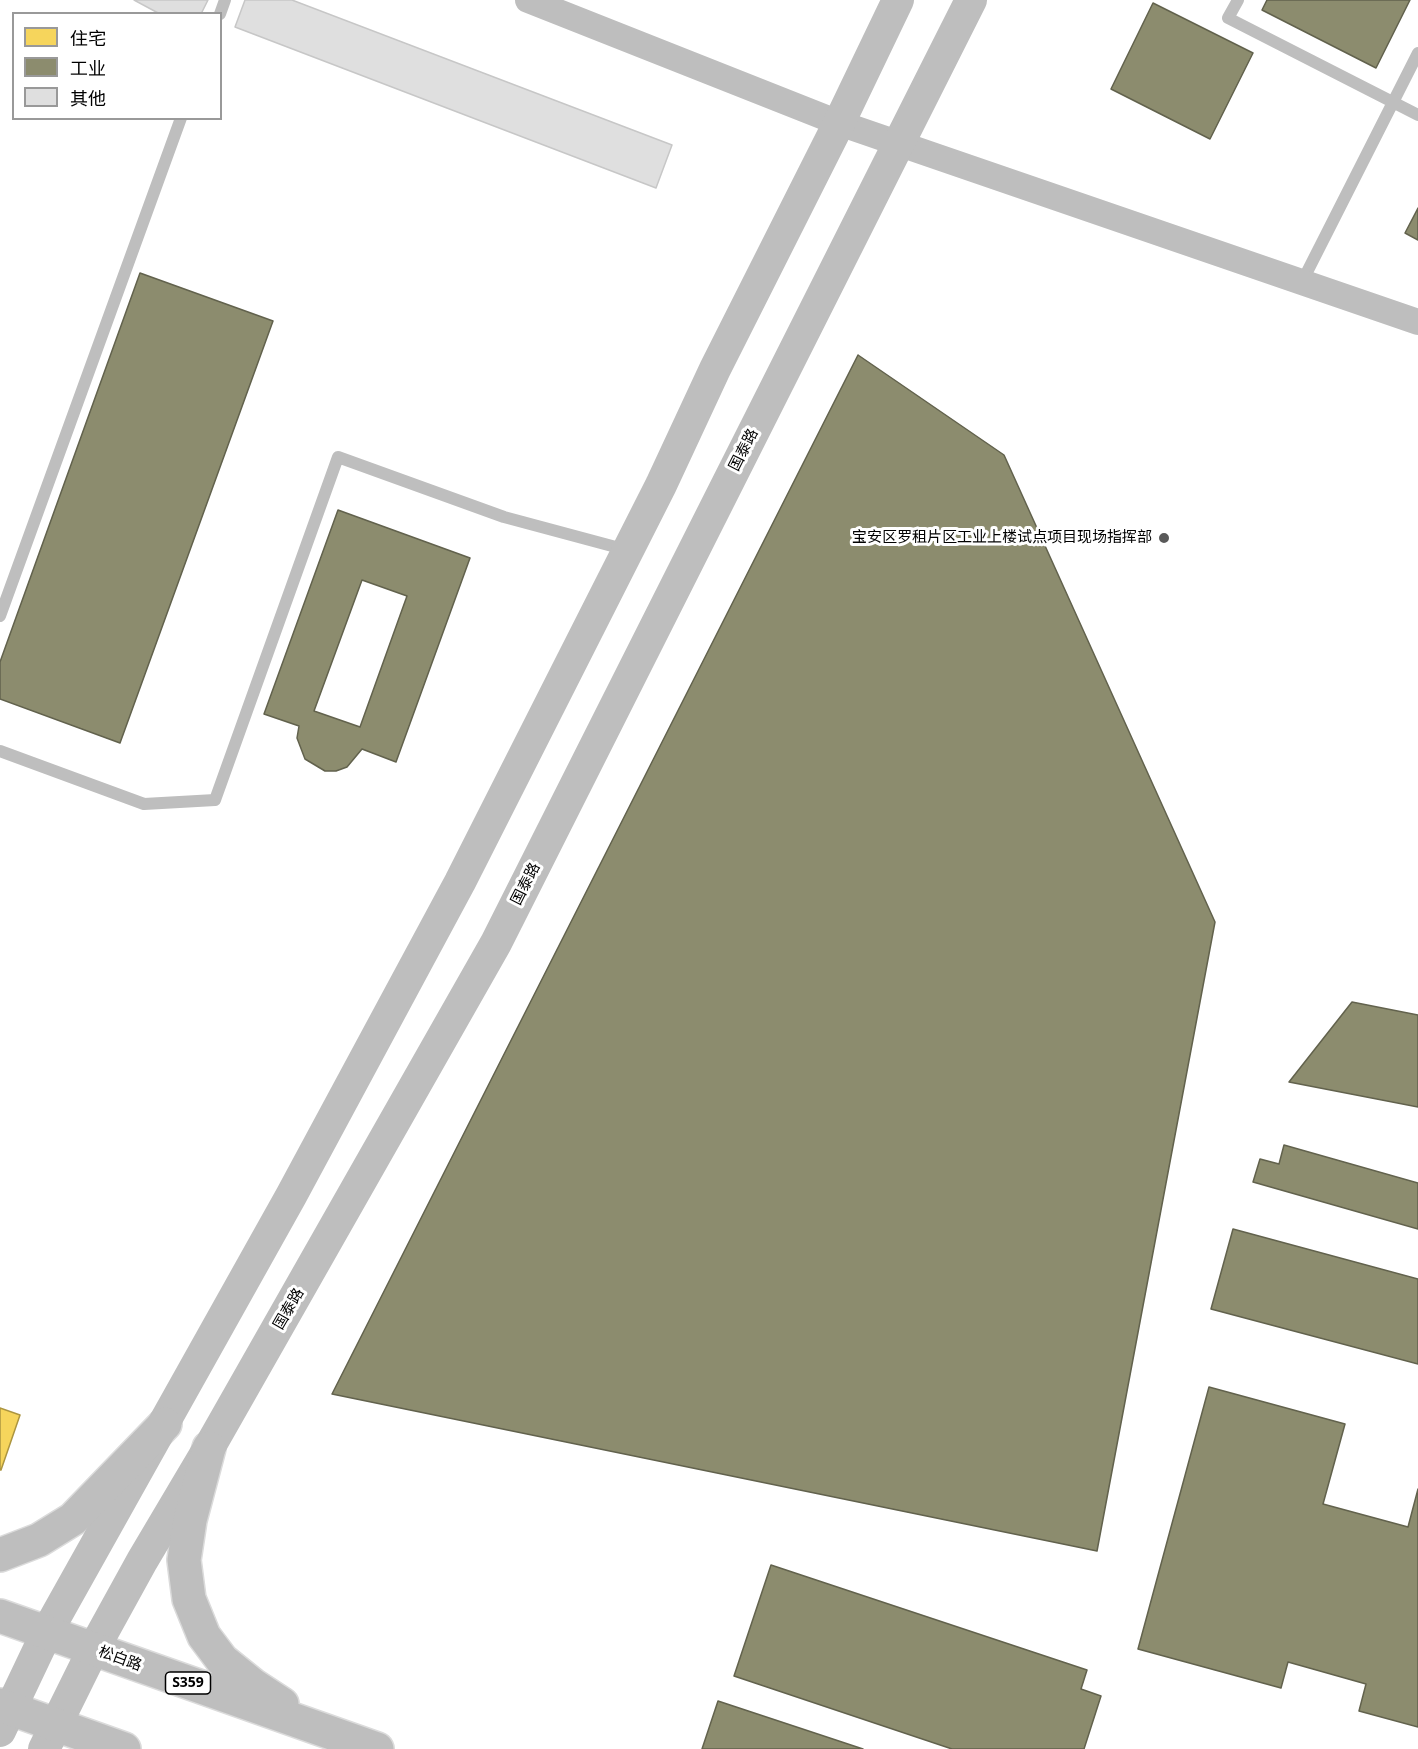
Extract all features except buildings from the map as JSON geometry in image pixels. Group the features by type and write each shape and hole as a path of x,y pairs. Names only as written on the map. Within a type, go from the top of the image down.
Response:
{"main road":[{"path":"0,1555 39,1540 73,1519 165,1424"},
{"path":"209,1448 190,1520 184,1560 189,1599 204,1635 222,1660 253,1686 324,1731"},
{"name":"松白路","path":"0,1616 377,1749"},
{"path":"3,1715 49,1737 124,1749"}],"street":[{"path":"528,0 839,123 1418,322"},
{"path":"3,1715 291,1196 460,882 628,550 714,369 839,123 898,0"},
{"name":"国泰路","path":"49,1737 142,1561 209,1448 496,943 900,145 971,0"}],"lane":[{"path":"1238,0 1228,18 1418,115"},
{"path":"1302,282 1418,52"},
{"path":"0,616 180,120"},
{"path":"0,751 144,804 215,800 338,457 504,517 628,550"}],"place":[{"name":"宝安区罗租片区工业上楼试点项目现场指挥部","path":"1164,538"}]}
